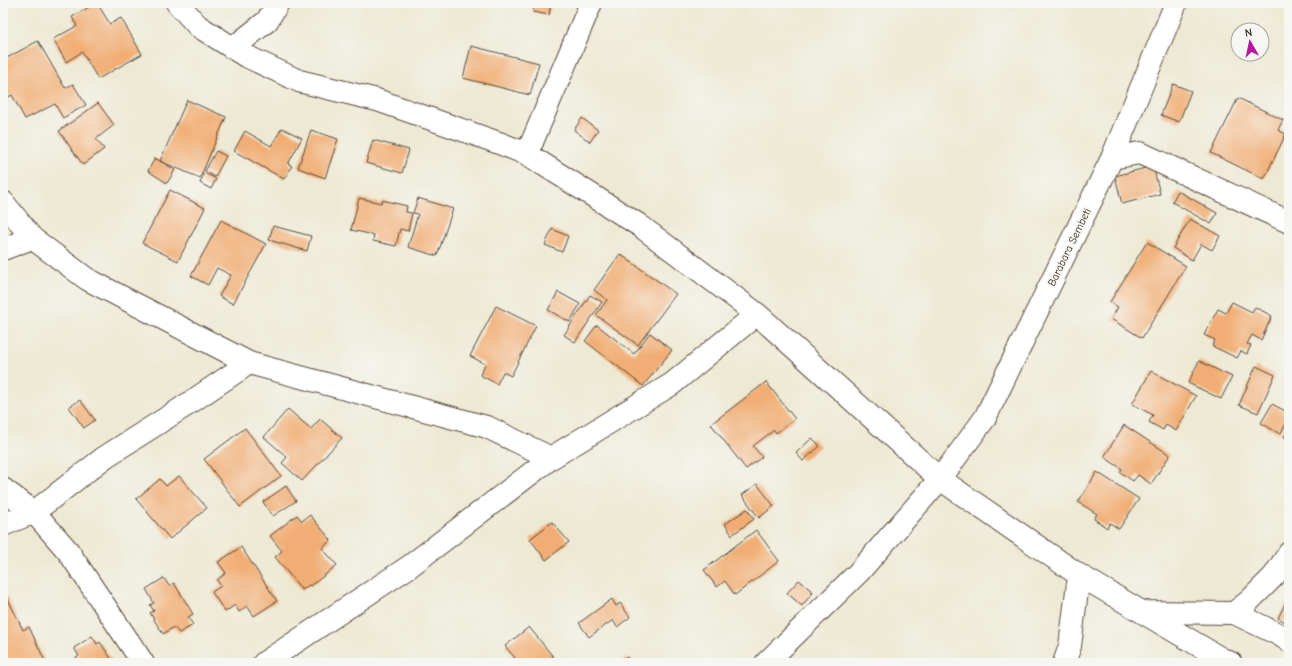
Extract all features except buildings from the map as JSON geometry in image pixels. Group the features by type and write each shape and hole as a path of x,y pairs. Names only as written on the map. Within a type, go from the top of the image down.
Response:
{"street":[{"path":"177,3 198,26 244,55 299,81 378,100 527,154 639,225 757,314 940,479 1079,575 1231,663"},
{"path":"233,48 267,21 278,3"},
{"path":"527,154 592,3"},
{"name":"Barabara Sembeti","path":"766,663 858,573 940,479 985,418 1112,158 1176,3"},
{"path":"1112,158 1140,153 1289,222"},
{"path":"3,202 32,238 87,279 249,363 487,427 552,458"},
{"path":"3,249 32,238"},
{"path":"277,659 410,566 552,458 672,384 757,314"},
{"path":"3,525 34,512 105,457 249,363"},
{"path":"3,489 34,512 68,551 143,663"},
{"path":"1234,613 1248,602 1274,576 1289,553"},
{"path":"1064,663 1070,646 1079,575"},
{"path":"1142,612 1234,613 1280,634 1289,641"}]}
